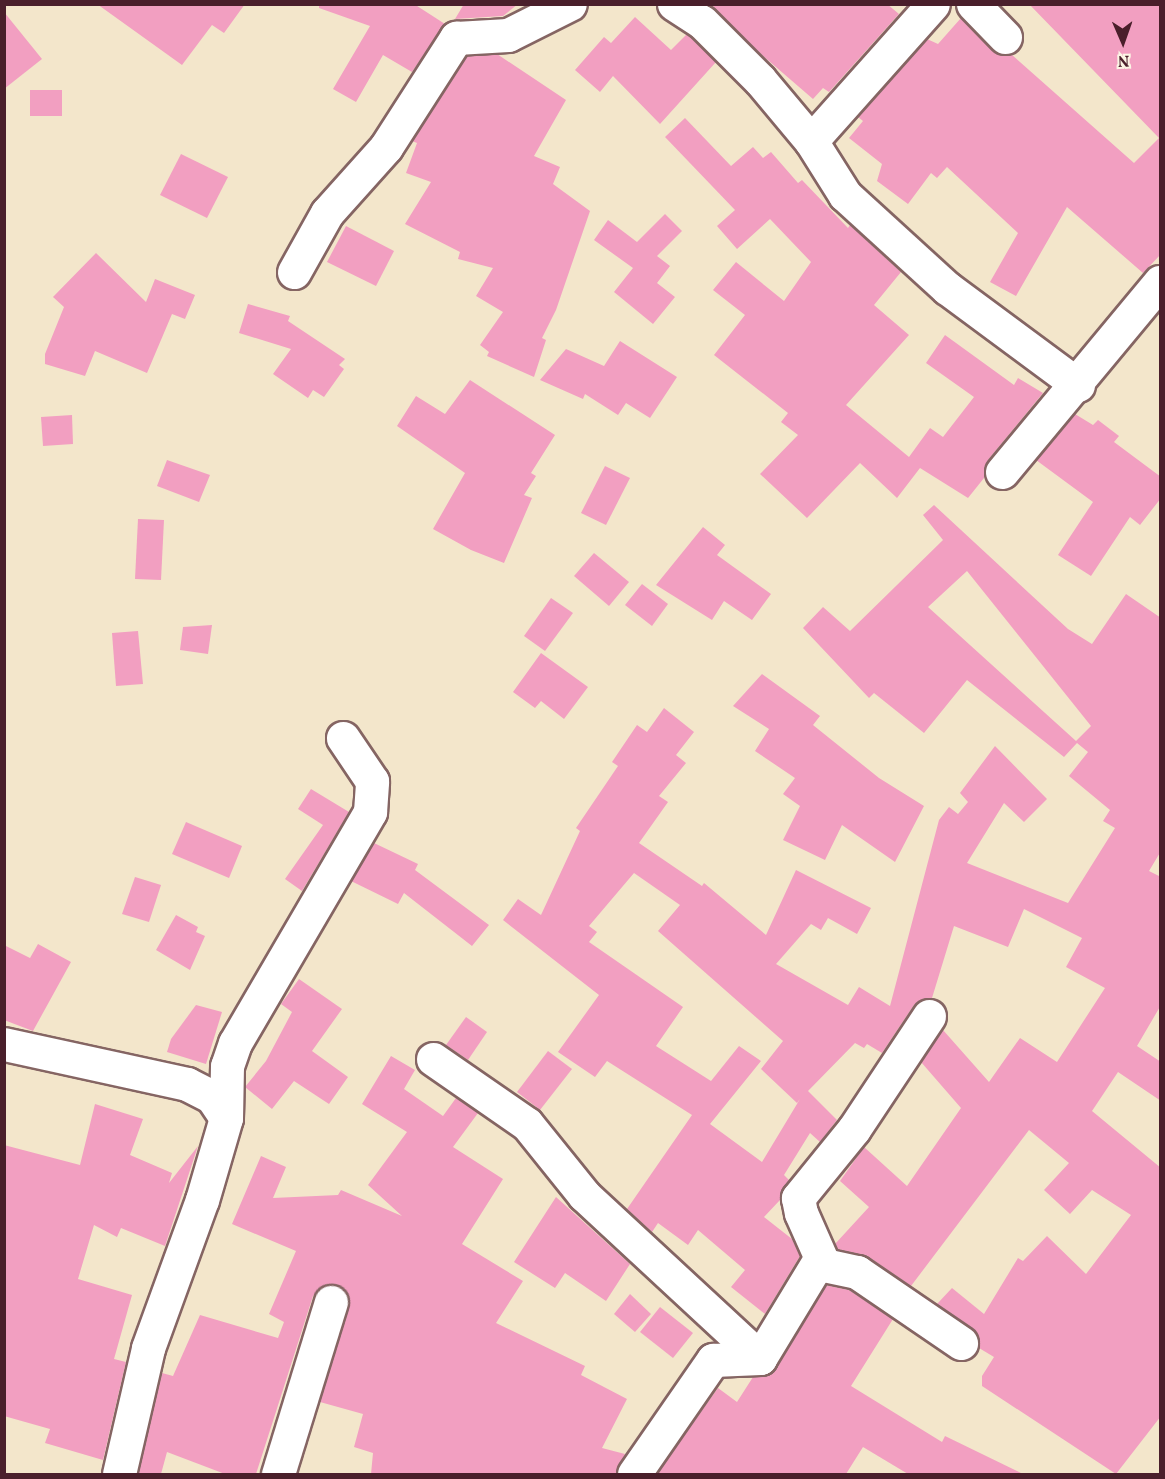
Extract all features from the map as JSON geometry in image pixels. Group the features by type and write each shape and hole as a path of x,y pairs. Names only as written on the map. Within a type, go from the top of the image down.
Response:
{"street":[{"path":"294,272 327,213 386,147 456,38 508,35 570,4"},
{"path":"674,4 702,22 760,80 811,141 845,195 947,288 1077,385"},
{"path":"811,141 933,4"},
{"path":"973,4 1005,37"},
{"path":"1002,472 1161,282"},
{"path":"119,1474 148,1348 202,1200 226,1118 228,1066 235,1043 370,812 372,781 343,738"},
{"path":"929,1016 854,1129 798,1198 801,1214 824,1265 857,1272 960,1343"},
{"path":"4,1044 187,1084 212,1097 226,1118"},
{"path":"433,1059 527,1124 584,1195 760,1358"},
{"path":"760,1358 820,1259"},
{"path":"278,1474 331,1302"},
{"path":"634,1474 713,1360 760,1358"}],"building":[{"path":"97,4 245,4 224,33 212,25 182,65"},
{"path":"319,4 414,4 445,24 412,72 383,55 356,102 333,89 370,26 319,8"},
{"path":"464,4 518,4 503,16 455,19"},
{"path":"715,4 887,4 899,14 829,92 823,88 813,99 754,48 713,7"},
{"path":"1029,4 1161,4 1161,254 1143,273 1067,207 1016,296 990,282 1018,233 947,167 937,178 931,173 908,204 877,181 882,164 849,138 863,121 858,117 927,39 938,44 961,18 992,50 1011,54 1134,163 1159,138"},
{"path":"4,12 42,59 4,89"},
{"path":"635,17 671,50 687,34 716,62 660,124 613,76 600,92 575,70 604,37 611,43"},
{"path":"497,54 566,100 534,156 560,167 553,184 590,211 556,310 542,338 546,340 534,377 487,356 489,352 480,345 503,312 476,296 493,268 458,259 460,252 405,224 431,182 406,173 417,143 412,141 467,56"},
{"path":"30,90 62,90 62,116 30,116"},
{"path":"685,118 731,166 753,147 763,158 771,152 798,183 802,180 848,228 850,225 901,272 874,305 909,335 846,405 909,457 930,428 943,437 974,397 926,363 945,335 1014,385 1018,378 1043,393 988,460 984,478 968,498 920,468 897,498 860,463 807,518 760,474 798,435 781,422 788,413 714,355 745,315 713,290 736,262 784,301 811,262 770,219 737,249 717,226 735,210 665,137"},
{"path":"181,154 228,177 207,218 160,195"},
{"path":"665,214 682,231 657,256 670,266 657,283 675,297 653,324 614,292 633,268 594,240 608,220 637,242"},
{"path":"346,226 394,251 376,286 327,262"},
{"path":"96,253 146,302 155,279 195,295 185,319 172,314 147,373 95,351 85,376 45,364 45,354 64,307 53,297"},
{"path":"248,304 290,316 288,321 345,359 339,365 344,369 324,397 313,390 308,398 273,374 291,349 239,333"},
{"path":"620,341 677,377 650,418 626,403 618,415 585,394 583,399 540,380 566,349 604,366"},
{"path":"470,380 555,435 531,473 536,476 524,495 532,498 504,563 471,550 433,529 465,473 397,426 416,396 445,414"},
{"path":"1075,414 1093,425 1098,420 1119,436 1114,442 1161,477 1161,498 1140,525 1130,517 1091,576 1058,555 1093,502 1036,460"},
{"path":"72,415 73,444 43,446 41,417"},
{"path":"167,460 210,475 199,502 157,486"},
{"path":"605,466 630,478 606,525 581,513"},
{"path":"934,505 1068,629 1092,644 1126,594 1161,618 1161,851 1149,871 1161,877 1161,1005 1137,1046 1161,1062 1161,1101 1118,1072 1092,1111 1161,1168 1161,1416 1116,1474 982,1386 982,1376 994,1357 979,1348 978,1335 972,1328 937,1304 952,1288 984,1314 1018,1258 1023,1261 1047,1236 1086,1274 1131,1215 1092,1190 1070,1214 1044,1190 1069,1163 1029,1130 911,1286 867,1256 837,1249 835,1244 869,1207 840,1181 864,1147 907,1186 961,1108 921,1062 943,1030 989,1082 1020,1038 1057,1062 1105,988 1066,967 1082,938 1024,909 1008,947 954,926 932,998 914,1005 882,1053 867,1044 864,1048 855,1043 808,1091 837,1120 820,1142 810,1133 784,1175 789,1180 780,1200 764,1217 792,1239 800,1256 765,1314 731,1287 745,1270 698,1230 688,1245 658,1223 652,1232 627,1209 692,1115 607,1061 595,1077 558,1052 599,995 503,920 518,899 541,915 580,831 576,828 618,766 612,762 637,725 647,732 664,708 694,732 676,755 686,763 659,796 668,802 639,843 702,886 704,883 766,935 796,870 871,908 857,934 828,918 821,930 811,924 776,964 848,1005 859,987 890,1006 939,820 949,807 958,814 968,802 960,793 995,746 1047,799 1024,822 1004,803 967,863 1068,903 1115,828 1103,821 1110,810 1069,776 1088,752 1077,743 1064,757 967,680 924,733 874,693 869,698 803,628 823,607 850,631 943,540 923,515","holes":["967,571 1091,726 1076,741 928,607","634,873 680,905 658,931 783,1041 761,1069 797,1103 800,1099 762,1162 710,1124 761,1061 739,1046 711,1081 656,1046 683,1007 589,942 597,932 589,926"]},
{"path":"138,519 164,520 161,580 135,579"},
{"path":"703,527 725,545 717,555 771,594 752,620 724,601 712,620 656,585"},
{"path":"594,553 629,582 609,606 574,576"},
{"path":"642,584 668,604 652,626 625,605"},
{"path":"551,598 573,613 545,651 524,636"},
{"path":"212,625 208,654 180,650 183,627"},
{"path":"138,631 143,684 116,686 112,633"},
{"path":"541,653 588,687 564,719 541,701 535,708 513,692"},
{"path":"762,674 820,716 813,725 879,778 924,806 895,862 842,825 825,860 783,840 800,806 783,794 795,778 755,751 769,729 733,706"},
{"path":"311,789 349,812 302,891 285,879 323,825 298,809"},
{"path":"186,822 242,846 229,878 172,854"},
{"path":"374,843 418,864 415,870 489,925 472,946 404,893 398,904 351,881"},
{"path":"135,877 161,885 149,922 122,914"},
{"path":"176,915 198,927 196,932 205,936 190,970 156,950"},
{"path":"38,944 71,962 33,1031 4,1020 4,945 30,958"},
{"path":"299,979 342,1009 312,1051 348,1077 329,1104 294,1081 272,1109 245,1087 266,1061 292,1012 281,1004"},
{"path":"196,1005 222,1012 206,1064 167,1052 171,1039"},
{"path":"466,1017 487,1032 468,1060 446,1045"},
{"path":"548,1051 572,1069 540,1110 517,1092"},
{"path":"391,1056 415,1070 404,1089 443,1116 456,1098 478,1113 453,1147 503,1179 462,1244 523,1281 496,1323 585,1366 581,1375 627,1399 602,1448 625,1454 616,1474 371,1474 373,1453 354,1447 363,1414 320,1402 349,1307 344,1289 327,1284 313,1296 256,1474 225,1474 167,1452 161,1474 138,1474 162,1373 173,1376 200,1315 278,1338 284,1322 269,1314 296,1251 232,1224 261,1156 286,1167 273,1198 338,1195 341,1190 402,1216 368,1185 407,1132 362,1104"},
{"path":"95,1104 143,1119 130,1155 172,1173 169,1183 198,1146 165,1246 121,1228 117,1237 94,1225 78,1279 132,1295 114,1359 126,1362 103,1460 45,1443 50,1429 4,1416 4,1145 80,1165"},
{"path":"556,1197 630,1264 606,1301 565,1273 555,1288 514,1262"},
{"path":"826,1285 849,1290 893,1319 851,1386 942,1442 945,1436 1023,1474 908,1474 863,1447 846,1474 656,1474 718,1388 737,1402 753,1377 774,1370"},
{"path":"630,1294 651,1314 635,1332 614,1314"},
{"path":"660,1307 693,1333 673,1358 640,1332"}]}
